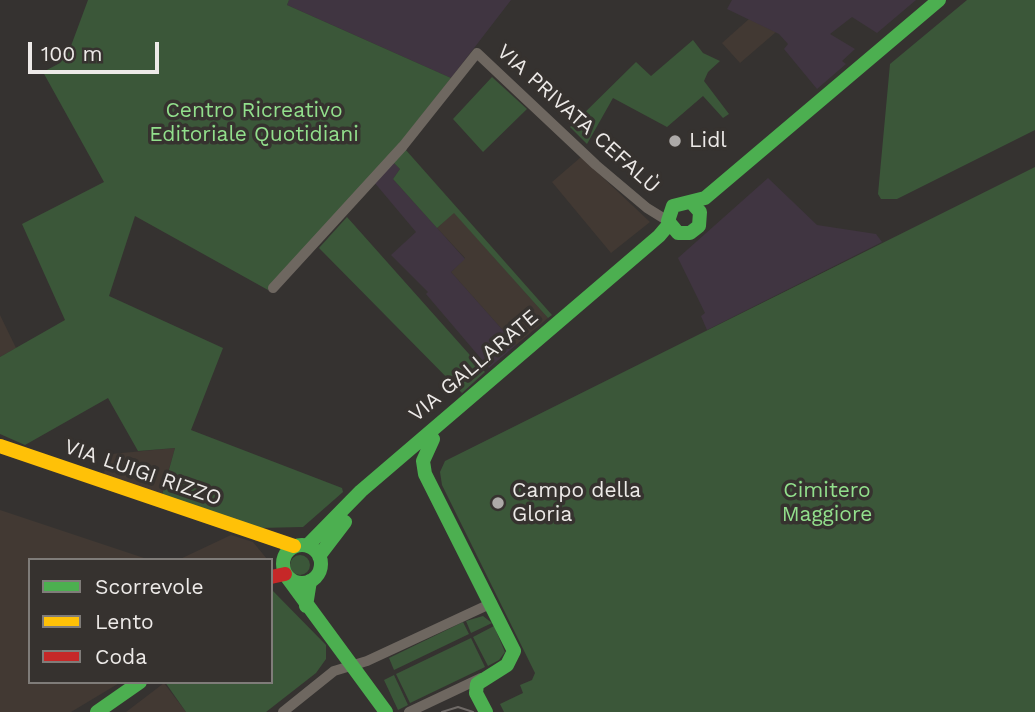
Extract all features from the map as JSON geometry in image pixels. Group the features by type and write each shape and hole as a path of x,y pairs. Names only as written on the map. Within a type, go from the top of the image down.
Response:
{"main road":[{"name":"VIA GALLARATE","path":"696,207 939,0"},
{"name":"VIA GALLARATE","path":"696,207 949,0"},
{"name":"VIA GALLARATE","path":"282,573 286,553 301,546 361,491 671,225 673,206 682,202 696,207 701,220 697,229 688,234 671,225"},
{"name":"VIA GALLARATE","path":"310,582 320,571 320,556 332,536 368,498 671,225"},
{"path":"433,439 424,461 425,474 514,651 507,665 483,677 475,690 486,712"},
{"name":"VIA LUIGI RIZZO","path":"0,448 301,546"},
{"path":"273,558 258,534 273,532 301,536 361,491"},
{"path":"301,546 320,556"},
{"path":"282,573 298,583 310,582 306,606"},
{"path":"282,573 353,664 386,712"},
{"path":"97,712 137,684"}],"street":[{"name":"VIA PRIVATA CEFALÙ","path":"273,288 403,146 477,53 596,165 671,225"},
{"path":"283,712 334,671 367,662 492,603"},
{"path":"409,712 483,677"}],"shaded area":[{"path":"289,0 511,0 451,78 287,5"},
{"path":"732,0 916,0 877,33 852,17 830,34 855,49 842,61 846,64 817,89 784,49 788,44 779,34 727,9"},
{"path":"749,19 776,32 740,63 722,43"},
{"path":"581,157 650,222 611,253 552,182"},
{"path":"393,162 400,169 393,179 465,259 451,272 516,345 489,368 426,294 428,292 391,255 416,232 374,182"},
{"path":"768,178 817,225 876,234 882,242 707,330 701,316 705,313 678,258"},
{"path":"454,212 548,318 516,345 451,272 465,258 437,228"},
{"path":"0,315 16,348 0,357"},
{"path":"175,448 160,501 101,480 111,454"},
{"path":"0,510 144,558 28,558 28,684 118,684 71,712 0,712"},
{"path":"231,535 253,542 266,558 182,558"},
{"path":"165,684 186,712 126,712"}],"green space":[{"name":"Centro Ricreativo Editoriale Quotidiani","path":"88,0 289,0 287,5 451,78 401,142 268,290 135,216 109,296 223,348 191,430 342,488 343,492 303,527 258,528 162,495 175,448 138,451 108,398 25,445 0,434 0,357 65,320 22,224 104,182 43,72 60,63 68,54"},
{"path":"967,0 1035,0 1035,130 897,199 881,199 878,194 890,64"},
{"path":"693,40 703,53 720,61 708,72 704,81 729,114 723,118 703,96 667,127 613,98 587,144 570,127 636,62 651,76"},
{"path":"492,77 527,109 483,152 453,119"},
{"path":"405,149 552,315 548,318 454,213 437,228 393,179 400,169 393,162"},
{"name":"Cimitero Maggiore","path":"1035,167 1035,712 504,712 500,704 523,693 520,685 532,680 535,673 442,485 440,472 445,461"},
{"path":"347,217 485,372 462,393 319,248"},
{"path":"300,555 307,558 310,565 307,572 300,575 293,572 290,565 293,558"},
{"path":"273,591 326,645 326,659 316,673 266,712 186,712 166,684 273,684"},
{"path":"483,616 492,623 471,633 466,621"},
{"path":"463,622 469,634 394,670 389,658"},
{"path":"494,626 505,652 499,660 488,666 473,637"},
{"path":"471,638 485,667 410,703 396,674"},
{"path":"394,675 408,705 398,710 384,680"}],"tram line":[{"path":"442,712 458,707 473,712"}],"traffic: fast":[{"path":"692,203 700,212 699,226 690,233 678,233 668,221 673,206 705,198 939,0"},
{"path":"308,545 361,491 659,236 670,223"},
{"path":"433,439 423,461 425,474 514,651 507,665 477,684 476,693 486,712"},
{"path":"319,556 345,522"},
{"path":"302,545 316,550 321,564 316,578 302,583 288,578 283,564 288,550 302,545"},
{"path":"287,577 386,712"},
{"path":"306,606 310,581"},
{"path":"97,712 137,684"}],"traffic: slow":[{"path":"0,446 294,546"}],"traffic: jam":[{"path":"273,577 285,574"}],"place":[{"name":"Lidl","path":"675,141"},
{"name":"Campo della Gloria","path":"498,503"}]}
